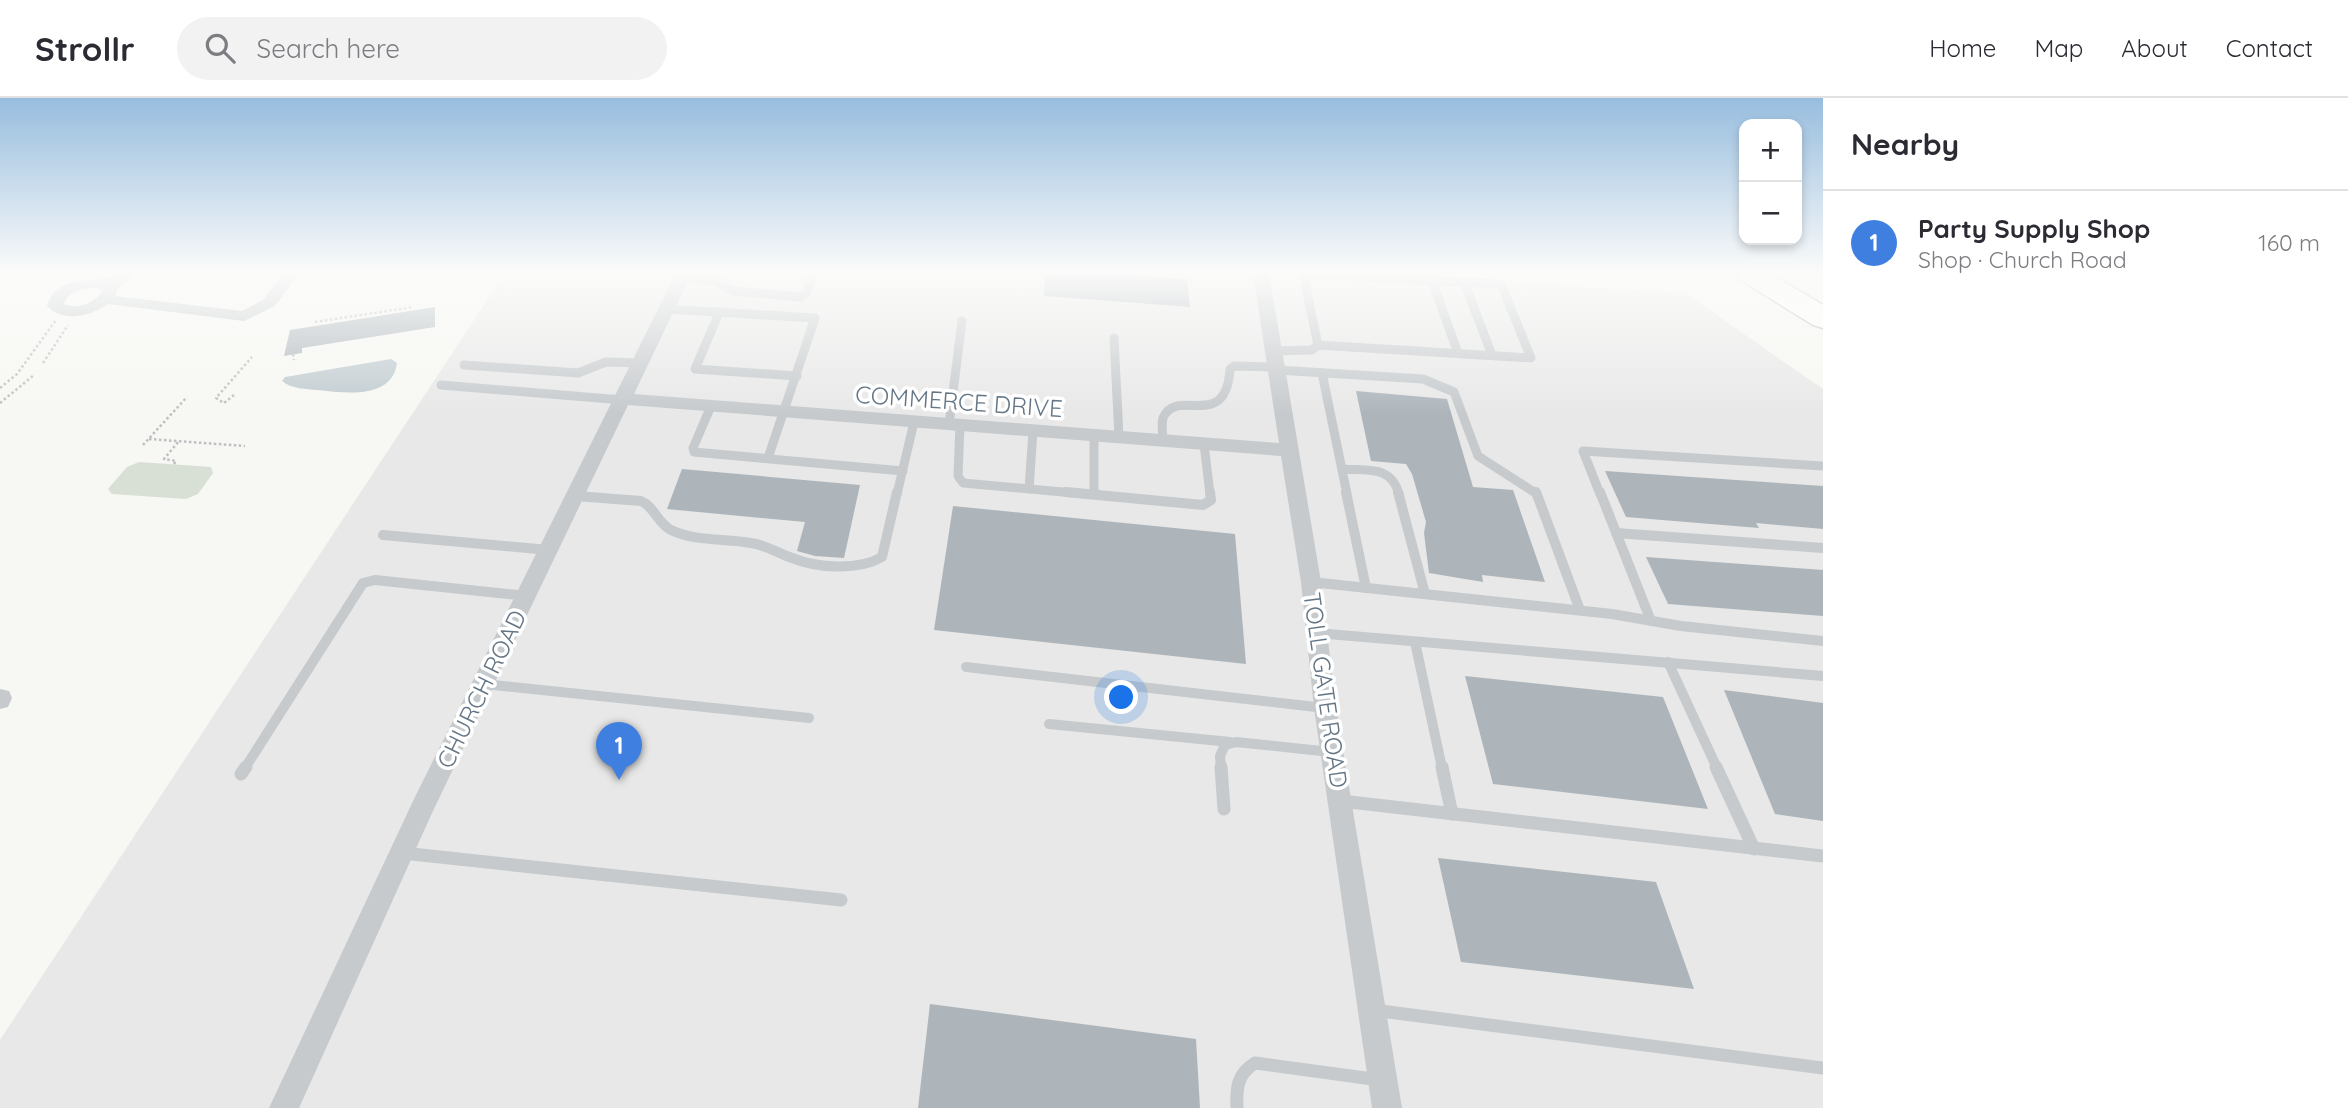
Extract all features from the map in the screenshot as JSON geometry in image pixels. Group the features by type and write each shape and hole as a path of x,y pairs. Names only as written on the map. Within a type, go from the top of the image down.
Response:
{"street":[{"name":"CHURCH ROAD","path":"284,1108 402,853 662,320"},
{"name":"TOLL GATE ROAD","path":"1269,320 1311,582 1331,752 1341,801 1387,1108"},
{"name":"COMMERCE DRIVE","path":"623,400 1291,450"}],"lane":[{"path":"716,320 695,369 797,376"},
{"path":"768,458 814,320"},
{"path":"1313,320 1318,345"},
{"path":"1446,320 1458,353"},
{"path":"1479,320 1492,355"},
{"path":"1163,441 1163,418 1168,411 1177,406 1210,406 1222,402 1227,392 1230,369 1234,366 1276,362 1312,350 1318,345 1531,358 1515,320"},
{"path":"962,321 954,425 958,476 963,483 1203,505 1211,500 1204,444"},
{"path":"1114,338 1119,437"},
{"path":"464,365 578,373 606,362 641,363"},
{"path":"1276,362 1322,373 1423,379 1454,392 1478,456 1537,493 1580,610"},
{"path":"1322,373 1366,588"},
{"path":"440,385 623,400"},
{"path":"711,406 693,448 694,453 903,471"},
{"path":"576,496 641,501 650,505 658,522 685,535 757,543 795,560 842,565 869,563 882,557 914,422"},
{"path":"1029,489 1033,431"},
{"path":"1094,435 1094,495"},
{"path":"1651,621 1583,451 1823,466"},
{"path":"1342,469 1384,472 1395,480 1425,594"},
{"path":"1616,533 1823,548"},
{"path":"383,535 549,550"},
{"path":"241,774 363,583 375,580 527,596"},
{"path":"1311,582 1580,610 1823,641"},
{"path":"1316,633 1823,676"},
{"path":"1415,642 1452,814"},
{"path":"1668,662 1754,849"},
{"path":"966,667 1325,708"},
{"path":"484,684 809,718"},
{"path":"1049,724 1331,752"},
{"path":"1224,809 1220,756 1221,748 1230,742"},
{"path":"1341,801 1823,856"},
{"path":"402,853 841,900"},
{"path":"1373,1010 1823,1068"},
{"path":"1237,1108 1237,1081 1244,1069 1255,1063 1382,1080"}],"path":[{"path":"315,322 327,320"},
{"path":"43,363 71,321"},
{"path":"0,388 17,374 54,323"},
{"path":"293,354 295,359 299,353"},
{"path":"234,395 225,403 216,398 252,357"},
{"path":"0,403 34,375"},
{"path":"143,445 187,397"},
{"path":"149,439 245,446"},
{"path":"174,464 176,461 164,459 179,441"}],"shaded area":[{"path":"474,320 1724,320 1823,389 1823,1108 0,1108 0,1040"},
{"path":"391,359 397,363 393,375 377,389 366,392 304,389 282,381 285,377"},
{"path":"139,462 211,467 213,473 198,494 186,499 112,494 108,489 127,467"}],"building":[{"path":"352,320 435,320 435,327 302,348 302,353 284,356 290,330"},
{"path":"1356,391 1447,399 1473,487 1513,490 1545,582 1482,575 1483,582 1429,573 1424,533 1426,522 1412,474 1406,464 1371,461"},
{"path":"682,469 860,485 844,558 815,556 797,551 805,522 667,509"},
{"path":"1605,471 1823,486 1823,529 1756,523 1759,528 1626,517"},
{"path":"953,506 1235,534 1246,664 934,630"},
{"path":"1646,557 1823,570 1823,616 1668,604"},
{"path":"1465,676 1663,697 1708,809 1493,784"},
{"path":"1724,690 1823,703 1823,821 1775,814"},
{"path":"1438,858 1656,882 1694,989 1461,962"},
{"path":"930,1004 1196,1039 1200,1108 918,1108"}],"place":[{"name":"Party Supply Shop","path":"619,780"}]}
